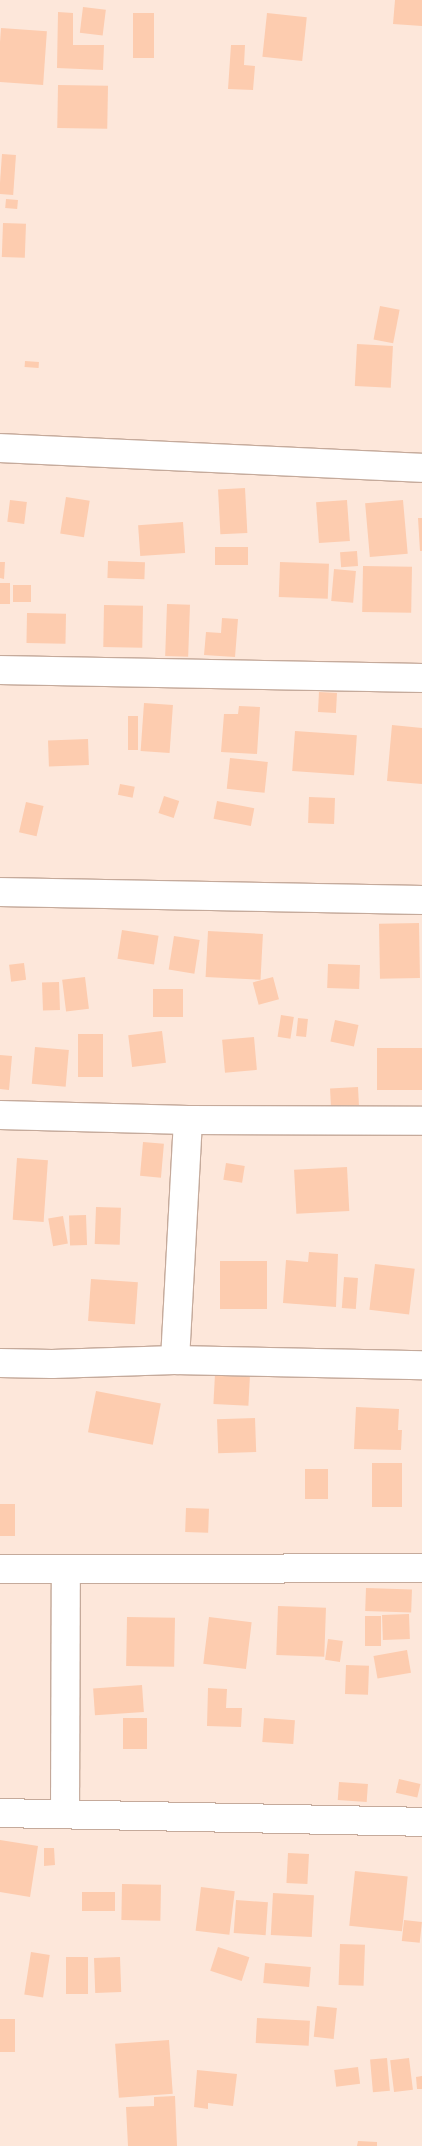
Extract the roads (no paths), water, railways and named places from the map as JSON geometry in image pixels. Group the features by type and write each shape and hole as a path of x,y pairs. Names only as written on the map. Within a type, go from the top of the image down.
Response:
{"street":[{"path":"0,448 422,468"},
{"path":"0,670 422,678"},
{"path":"0,892 422,900"},
{"path":"0,1115 188,1120 422,1122"},
{"path":"175,1360 188,1120"},
{"path":"0,1363 52,1364 175,1360 422,1364"},
{"path":"0,1569 422,1568"},
{"path":"65,1814 66,1569"},
{"path":"0,1813 422,1822"}]}
